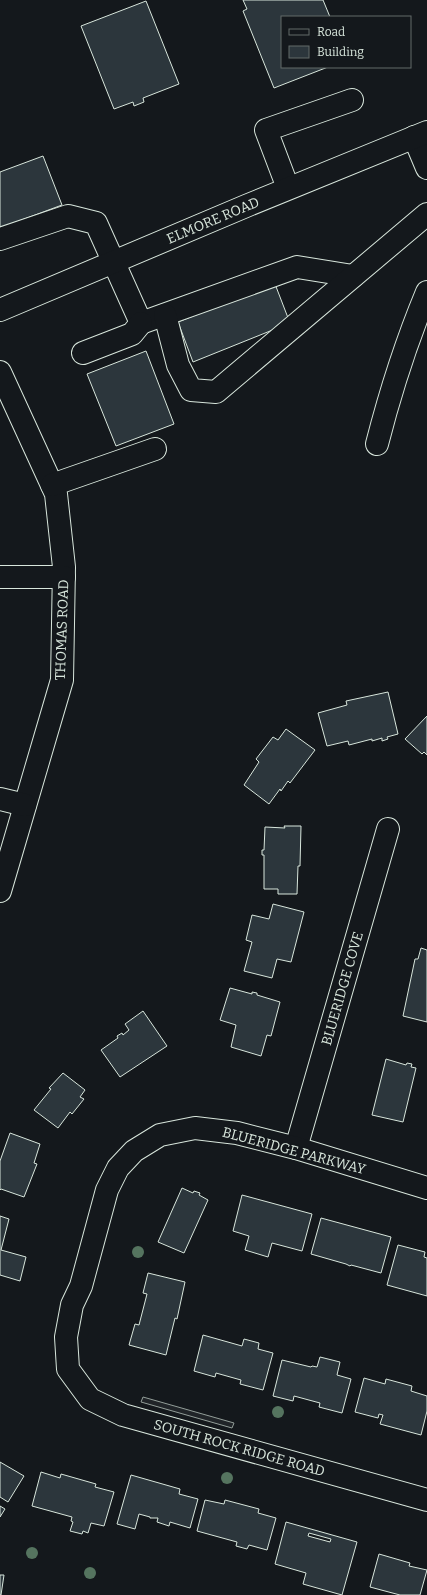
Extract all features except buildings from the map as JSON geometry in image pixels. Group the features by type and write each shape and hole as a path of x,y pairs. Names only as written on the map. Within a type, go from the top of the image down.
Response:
{"street":[{"path":"288,188 266,130 352,100"},
{"path":"421,134 427,168"},
{"name":"ELMORE ROAD","path":"0,310 288,188 421,134"},
{"path":"165,315 178,365 191,390 216,392 427,214"},
{"path":"0,239 68,216 96,223 141,323"},
{"path":"83,354 132,334 141,323 297,267 353,276"},
{"path":"377,444 382,422 410,336 426,295"},
{"name":"THOMAS ROAD","path":"0,372 56,494 64,568 62,680 0,891"},
{"path":"52,485 155,449"},
{"path":"0,578 64,577"},
{"path":"0,799 25,805"},
{"name":"BLUERIDGE COVE","path":"296,1148 388,829"},
{"name":"BLUERIDGE PARKWAY","path":"68,1369 66,1337 72,1305 81,1286 107,1190 118,1168 134,1151 160,1136 195,1128 237,1133 296,1148 427,1188"},
{"name":"SOUTH ROCK RIDGE ROAD","path":"68,1369 90,1398 123,1415 427,1500"}],"shaded area":[{"path":"143,1397 234,1423 232,1428 141,1402"}]}
